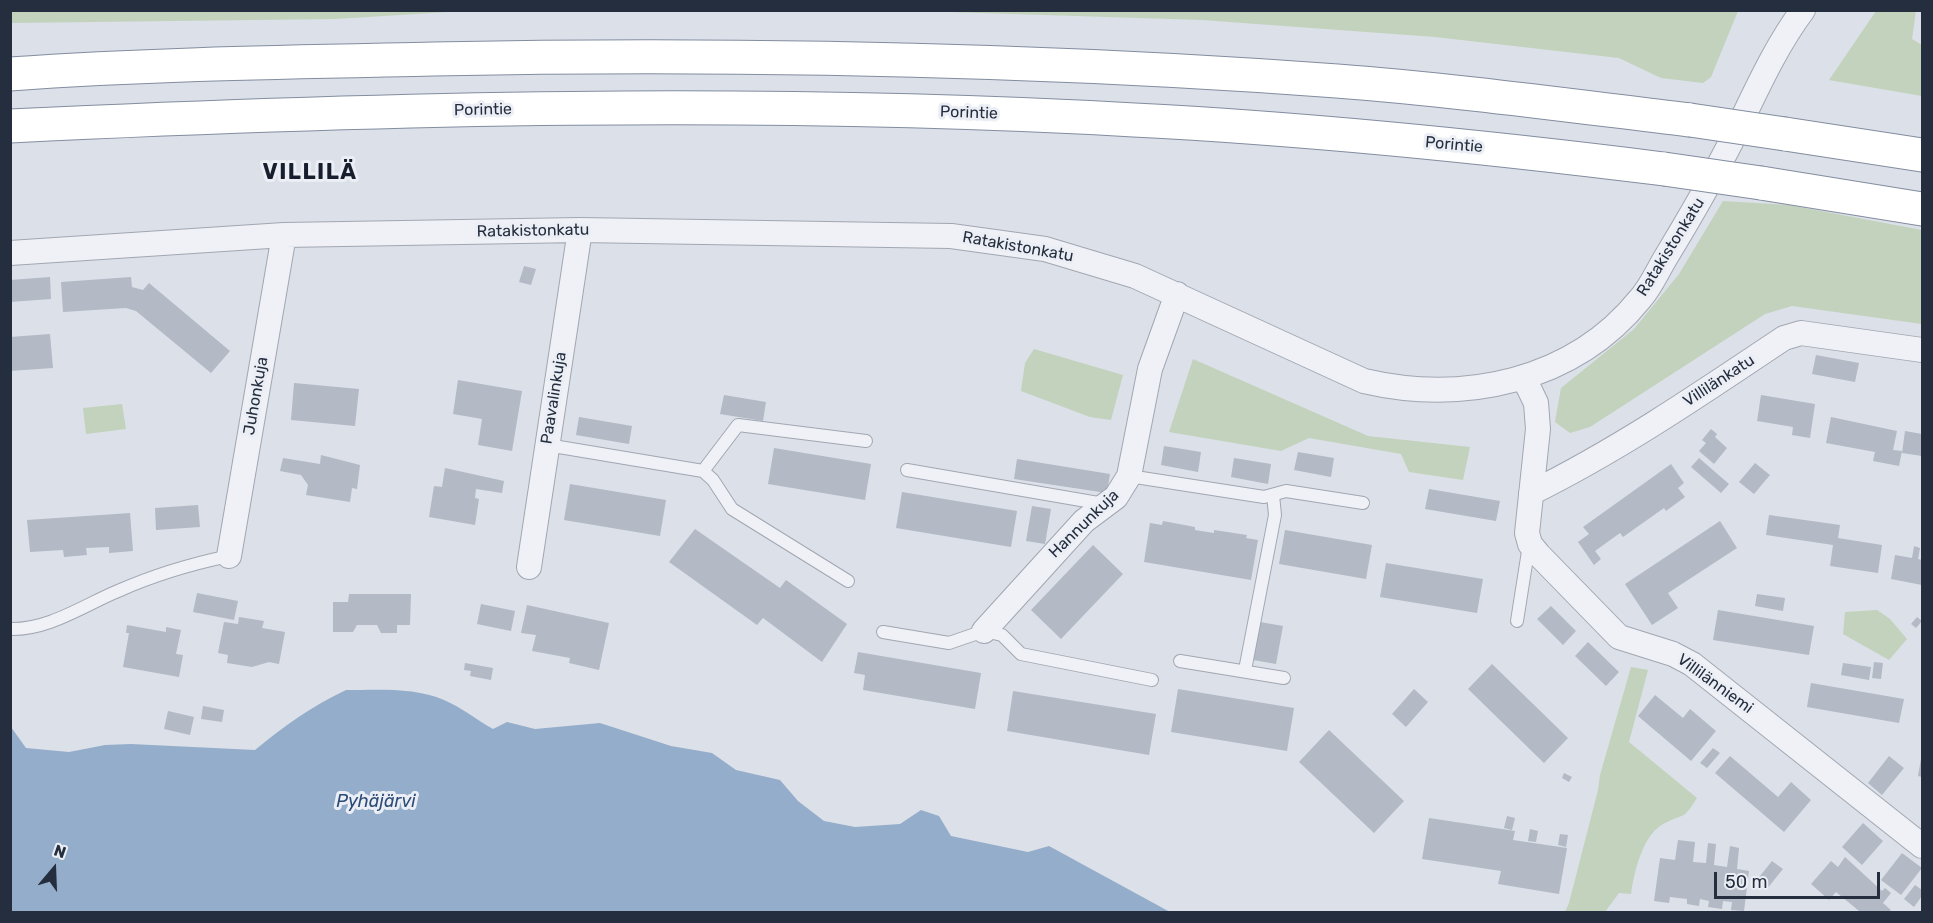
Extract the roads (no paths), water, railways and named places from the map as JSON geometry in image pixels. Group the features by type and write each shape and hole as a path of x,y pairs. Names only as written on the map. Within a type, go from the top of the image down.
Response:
{"highway":[{"path":"10,74 287,62 628,55 933,59 1149,69 1342,82 1690,120 1923,155"},
{"name":"Porintie","path":"10,126 279,114 618,107 930,111 1136,120 1475,146 1664,169 1923,209"}],"street":[{"name":"Ratakistonkatu","path":"10,253 284,236 580,230 962,237 1045,249 1098,263 1177,294 1317,361 1373,383 1400,389 1477,389 1524,378 1567,359 1606,332 1641,299 1707,189 1759,86 1803,10"},
{"name":"Paavalinkuja","path":"529,567 580,230"},
{"name":"Juhonkuja","path":"228,556 284,236"},
{"name":"Hannunkuja","path":"984,631 1084,521 1116,497 1129,476 1150,369 1177,294"},
{"name":"Villilänkatu","path":"1532,493 1564,478 1645,429 1784,338 1801,333 1923,350"},
{"path":"1524,378 1536,403 1538,429 1532,493 1527,517 1530,544"},
{"name":"Villilänniemi","path":"1530,544 1619,638 1673,654 1692,664 1923,846"}],"lane":[{"path":"703,471 738,425 866,441"},
{"path":"547,445 703,471 713,480 732,509 848,580"},
{"path":"907,470 1107,504"},
{"path":"1129,476 1264,497 1286,491 1364,503"},
{"path":"1245,670 1275,515 1273,495"},
{"path":"1517,621 1530,544"},
{"path":"10,629 24,629 46,624 120,590 200,562 228,556"},
{"path":"883,632 949,643 984,631 1002,635 1021,654 1152,680"},
{"path":"1180,661 1284,678"}],"water":[{"name":"Pyhäjärvi","path":"346,690 396,690 433,696 457,706 493,729 507,722 535,729 600,723 671,746 712,753 736,770 780,780 798,801 824,821 855,827 900,824 921,810 939,816 951,836 1028,852 1049,846 1170,912 11,912 11,727 26,748 69,752 105,745 131,744 255,750 299,717"}],"district":[{"name":"VILLILÄ","path":"310,173"}]}
